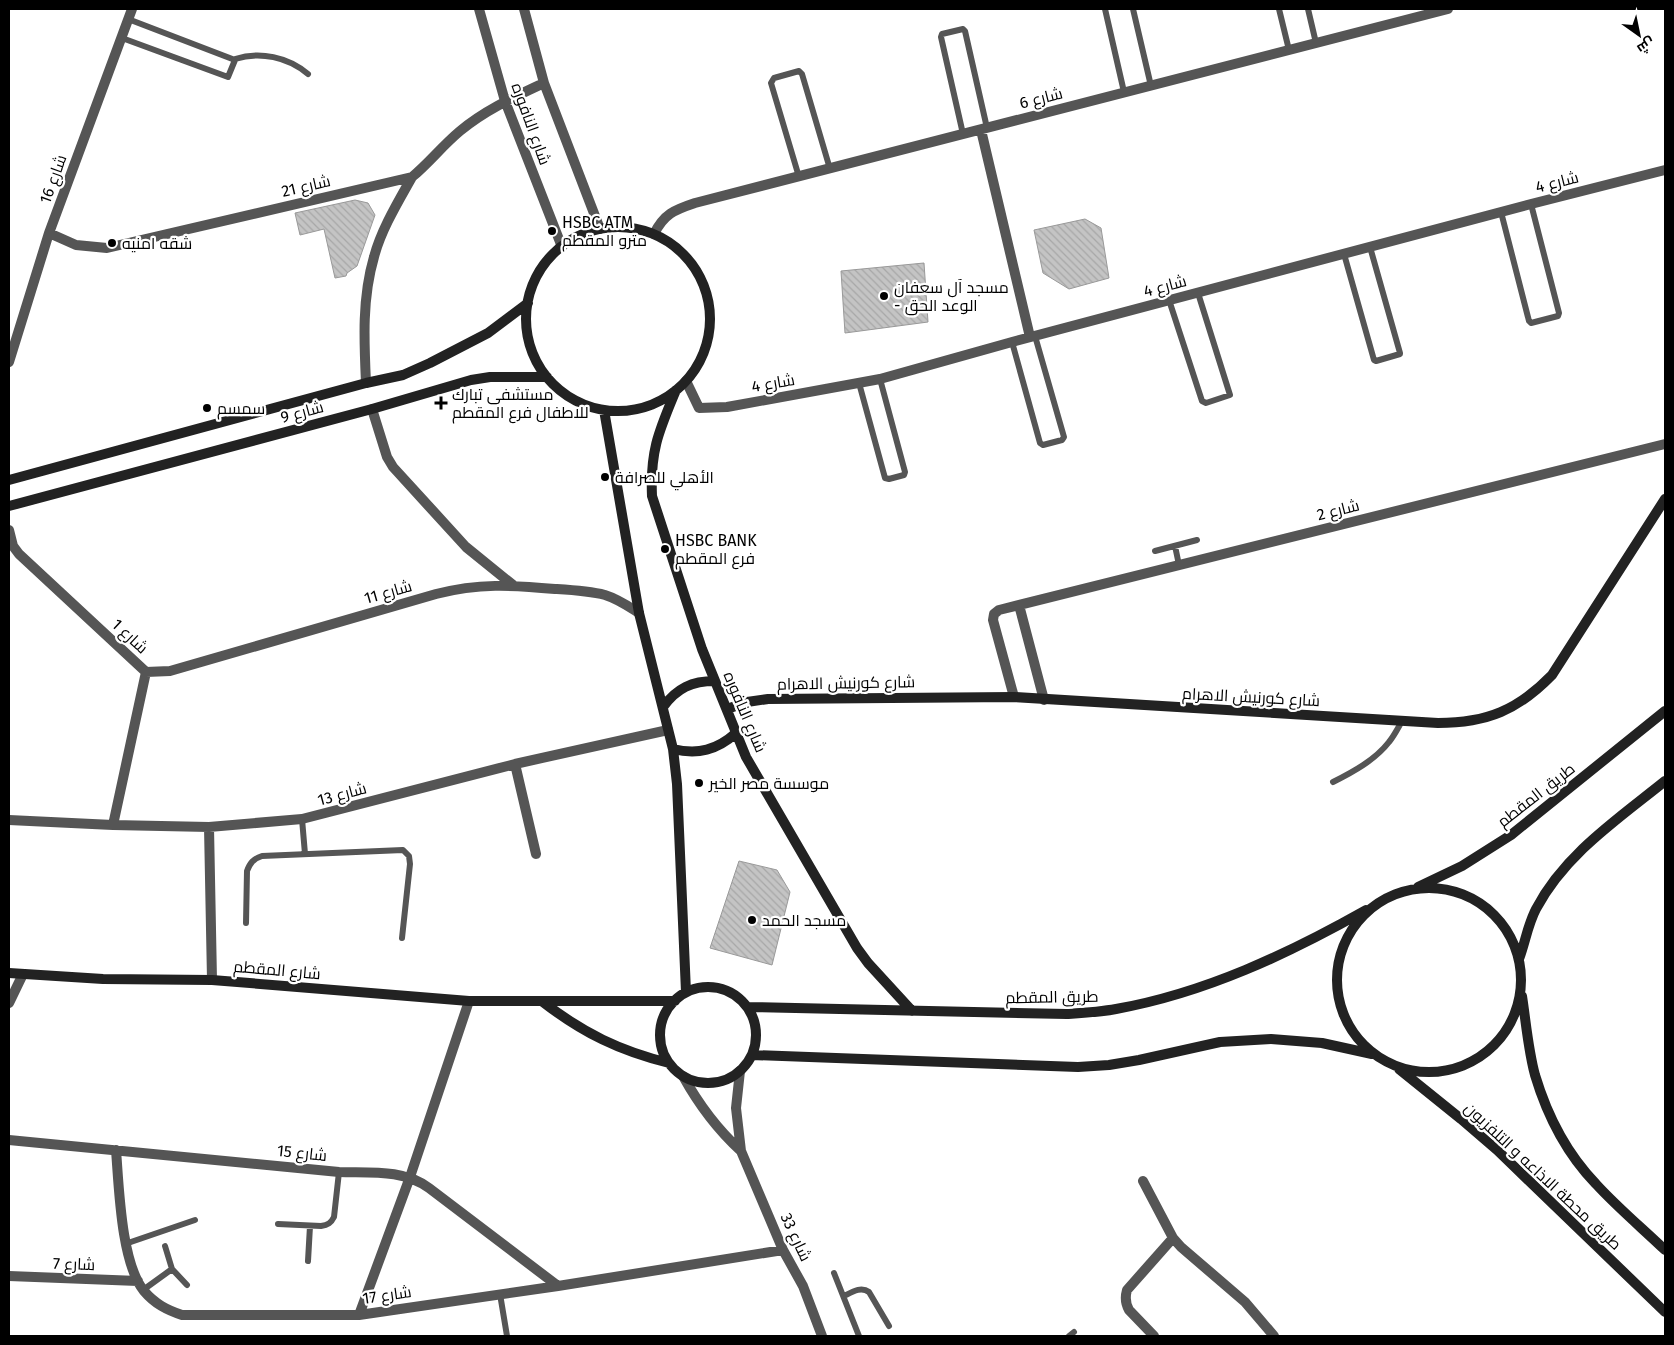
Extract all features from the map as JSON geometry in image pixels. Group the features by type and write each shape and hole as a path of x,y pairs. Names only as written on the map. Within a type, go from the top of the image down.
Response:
{"main road":[{"path":"618,227 637,229 654,234 670,243 683,254 694,267 703,283 710,317 709,335 704,351 686,381 676,390 650,405 620,411 591,407 573,399 556,387 538,364 531,350 527,327 528,303 534,284 543,266 562,247 586,233 618,227"},
{"name":"شارع 9","path":"9,480 403,374 488,333 528,303"},
{"name":"شارع 9","path":"9,506 372,409 437,389 490,377 547,377"},
{"name":"شارع النافوره","path":"676,390 658,432 653,453 652,496 702,649 746,757 846,931 868,963 912,1011"},
{"path":"604,410 639,613 673,749 677,784 686,992"},
{"name":"شارع كورنيش الاهرام","path":"727,709 747,702 768,699 1014,697 1402,721 1459,723 1481,720 1501,713 1520,703 1552,675 1665,499"},
{"path":"663,707 670,697 680,689 703,681 715,682"},
{"name":"طريق المقطم","path":"748,1007 1067,1014 1116,1009 1163,998 1247,969 1320,936 1390,896 1416,888 1462,866 1511,835 1665,712"},
{"path":"673,749 684,752 707,750 728,740 736,733"},
{"path":"1519,959 1535,910 1567,864 1586,844 1665,781"},
{"path":"752,1055 1078,1067 1109,1065 1139,1060 1220,1042 1271,1039 1322,1043 1372,1054 1396,1067 1420,1072 1444,1071 1466,1064 1487,1052 1504,1034 1515,1013 1521,990 1519,959 1509,934 1492,912 1470,897 1443,889 1416,888"},
{"path":"1366,910 1349,932 1339,957 1336,984 1341,1011 1354,1035 1372,1054"},
{"name":"شارع المقطم","path":"9,974 104,979 212,980 469,1001 675,1001"},
{"path":"705,987 715,987 733,994 748,1007 753,1016 757,1035 752,1055 740,1071 732,1077 712,1083 702,1082 683,1076 669,1063 661,1045 661,1026 668,1008 686,992 705,987"},
{"name":"طريق محطة الاذاعه و التلفزيون","path":"1521,990 1535,1075 1542,1096 1561,1136 1596,1185 1665,1250"},
{"path":"543,1002 561,1017 602,1041 669,1063"},
{"name":"طريق محطة الاذاعه و التلفزيون","path":"1396,1067 1498,1150 1665,1312"}],"street":[{"name":"شارع 16","path":"9,362 49,233 132,9"},
{"name":"شارع النافوره","path":"479,9 505,101 562,247"},
{"name":"شارع النافوره","path":"524,9 544,83 600,229"},
{"name":"شارع 6","path":"654,234 660,222 678,209 1448,9"},
{"name":"شارع 21","path":"49,233 76,245 107,248 412,177 427,165 443,146 474,120 505,101 544,83"},
{"path":"984,129 1033,337"},
{"name":"شارع 4","path":"686,381 699,408 727,407 880,379 1169,300 1665,170"},
{"path":"366,383 365,301 374,256 392,214 412,177"},
{"path":"372,409 387,458 392,467 466,547 514,586"},
{"name":"شارع 2","path":"1014,697 993,620 994,614 999,610 1665,444"},
{"name":"شارع 1","path":"9,530 13,546 19,554 146,672 113,825"},
{"name":"شارع 11","path":"146,672 170,671 455,589 494,585 585,591 623,602 639,613"},
{"path":"1019,605 1044,700"},
{"name":"شارع 13","path":"11,818 113,825 209,827 302,819 515,764 668,730"},
{"path":"515,764 536,854"},
{"path":"209,827 212,980"},
{"path":"9,1003 22,974"},
{"path":"359,1315 410,1177 469,1001"},
{"name":"شارع 33","path":"740,1071 736,1108 741,1151 783,1250 803,1286 822,1336"},
{"name":"شارع 33","path":"683,1076 694,1097 708,1116 741,1151"},
{"name":"شارع 15","path":"9,1140 339,1172 390,1174 410,1177 420,1182 558,1286"},
{"name":"شارع 17","path":"116,1150 125,1244 140,1286 154,1301 167,1310 182,1315 359,1315 783,1250"},
{"path":"1143,1181 1173,1238 1245,1302 1274,1336"},
{"path":"1154,1336 1129,1310 1126,1305 1126,1294 1127,1290 1173,1238"},
{"name":"شارع 7","path":"9,1276 140,1286"}],"lane":[{"path":"1105,9 1124,92"},
{"path":"1133,9 1151,86"},
{"path":"1279,9 1289,50"},
{"path":"1308,9 1316,43"},
{"path":"128,19 235,59 255,55 281,59 308,74"},
{"path":"963,134 941,37 942,34 963,29 965,31 984,129"},
{"path":"122,38 228,77 235,59"},
{"path":"799,177 771,83 774,78 799,71 802,74 830,169"},
{"path":"1501,212 1529,321 1531,323 1558,316 1559,313 1531,204"},
{"path":"1344,254 1374,360 1376,361 1400,353 1370,247"},
{"path":"1169,300 1202,401 1206,403 1228,396 1230,393 1198,293"},
{"path":"1012,342 1040,443 1043,445 1062,440 1064,437 1033,337"},
{"path":"860,383 885,478 888,479 905,472 880,379"},
{"path":"1155,551 1197,540"},
{"path":"1175,546 1180,565"},
{"path":"1334,782 1354,772 1372,758 1389,742 1402,721"},
{"path":"302,819 305,854"},
{"path":"246,923 247,871 249,864 254,859 262,856 403,850 409,856 410,864 402,938"},
{"path":"278,1224 310,1226 327,1225 332,1222 339,1172"},
{"path":"125,1244 195,1220"},
{"path":"308,1261 310,1226"},
{"path":"165,1246 172,1269 187,1285"},
{"path":"140,1286 172,1269"},
{"path":"834,1273 859,1336"},
{"path":"844,1296 861,1288 865,1289 869,1292 889,1326"},
{"path":"500,1294 507,1336"}],"building":[{"path":"355,200 368,203 375,215 357,266 347,273 346,276 335,278 324,229 300,235 295,213"},
{"path":"1085,219 1101,228 1109,278 1069,289 1043,273 1034,230"},
{"name":"مسجد آل سعفان - الوعد الحق","path":"924,263 928,322 845,333 841,271"},
{"name":"مسجد الحمد","path":"739,861 777,870 790,892 772,965 710,948"}],"place":[{"name":"HSBC ATM مترو المقطم","path":"552,231"},
{"name":"شقه امنيه","path":"112,243"},
{"name":"مسجد آل سعفان - الوعد الحق","path":"884,296"},
{"name":"مستشفى تبارك للاطفال فرع المقطم","path":"441,403"},
{"name":"سمسم","path":"207,408"},
{"name":"الأهلي للصرافة","path":"605,477"},
{"name":"HSBC BANK فرع المقطم","path":"665,549"},
{"name":"موسسة مصر الخير","path":"699,783"},
{"name":"مسجد الحمد","path":"752,920"}]}
